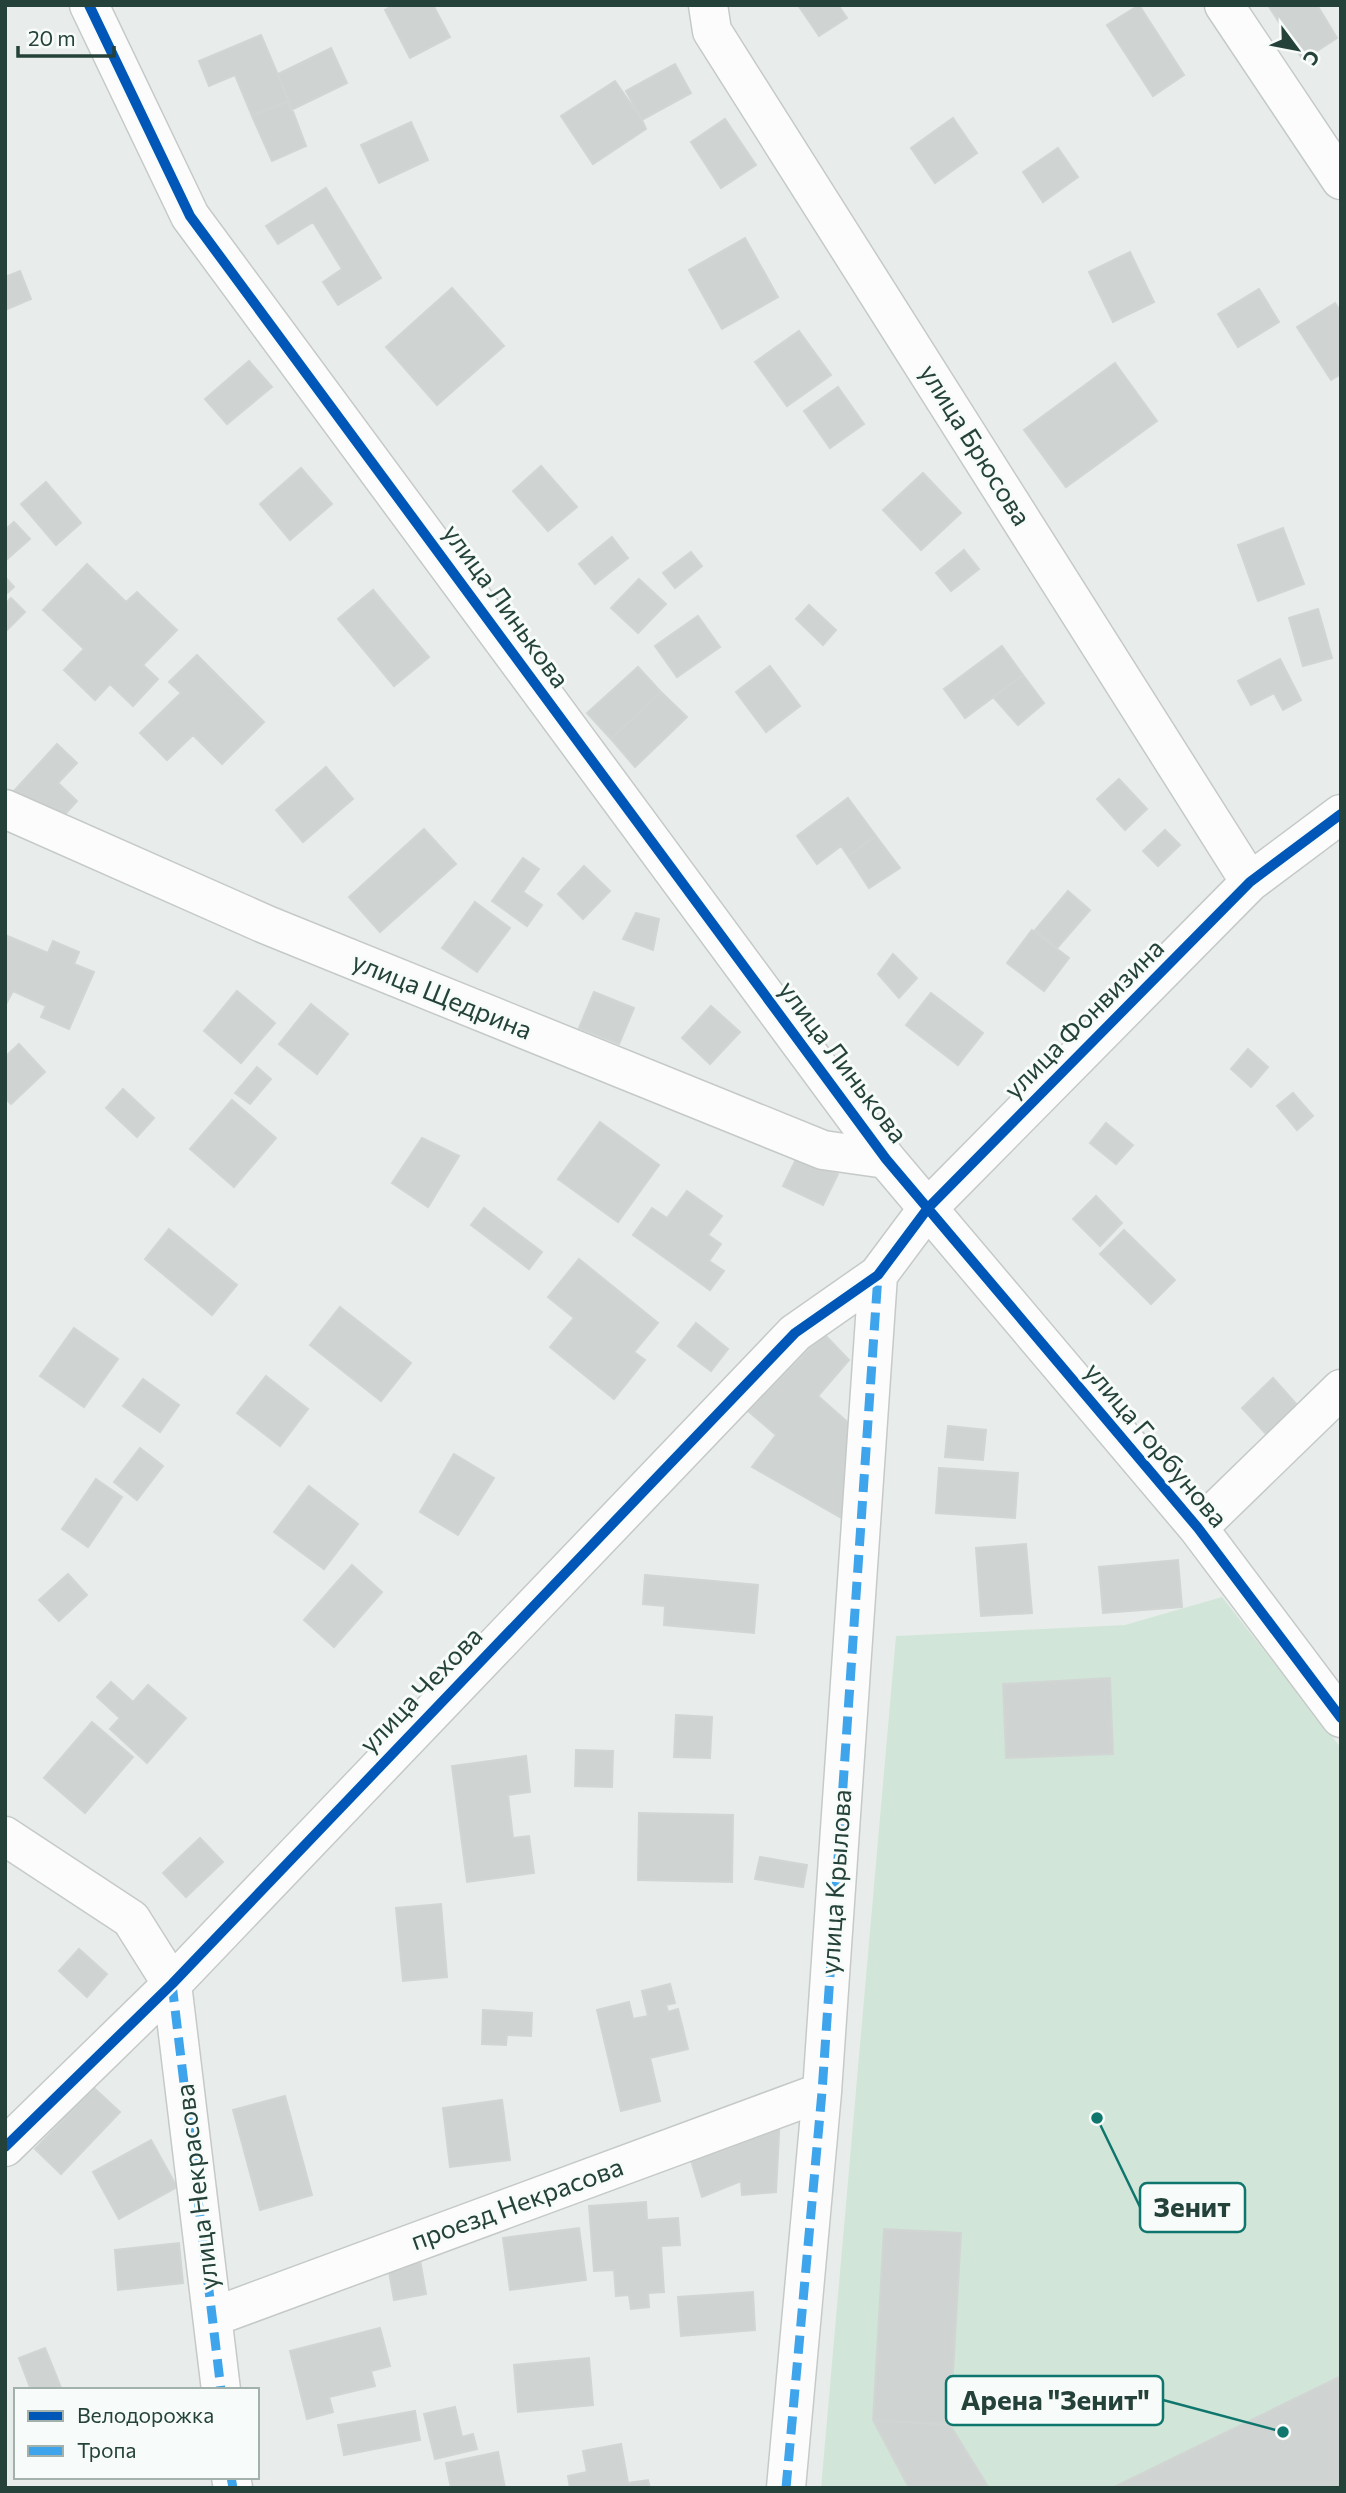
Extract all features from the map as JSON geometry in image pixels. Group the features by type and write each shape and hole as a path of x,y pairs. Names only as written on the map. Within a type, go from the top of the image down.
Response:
{"street":[{"name":"улица Линькова","path":"89,5 190,216 886,1159 928,1209"},
{"name":"улица Брюсова","path":"708,5 712,31 1251,882"},
{"path":"1224,5 1341,180"},
{"name":"улица Щедрина","path":"5,809 267,925 810,1145 823,1150 886,1159"},
{"name":"улица Фонвизина","path":"878,1275 928,1209 1251,882 1341,814"},
{"name":"улица Горбунова","path":"928,1209 1198,1528 1341,1718"},
{"name":"улица Чехова","path":"5,2147 172,1984 795,1333 878,1275"},
{"name":"улица Крылова","path":"786,2488 822,2092 878,1275"},
{"path":"1198,1528 1341,1389"},
{"path":"5,1836 131,1919 172,1984"},
{"name":"улица Некрасова","path":"172,1984 221,2388"},
{"name":"проезд Некрасова","path":"212,2317 822,2092"}],"green space":[{"path":"1222,1597 1341,1748 1341,2488 821,2488 896,1636 1125,1625"}],"building":[{"path":"394,5 433,5 450,37 410,58 385,10"},
{"path":"798,5 838,5 847,18 819,36"},
{"path":"1139,5 1184,75 1153,96 1107,25"},
{"path":"1268,5 1317,5 1337,38 1303,60"},
{"path":"261,35 289,101 252,116 235,75 209,86 199,61"},
{"path":"331,48 347,83 291,110 278,74"},
{"path":"675,64 691,93 642,120 626,91"},
{"path":"615,81 646,129 593,164 561,116"},
{"path":"289,101 306,146 272,161 252,116"},
{"path":"953,118 977,153 935,183 911,148"},
{"path":"725,119 756,165 721,188 691,142"},
{"path":"411,122 428,160 379,183 361,145"},
{"path":"1058,148 1078,177 1043,202 1023,172"},
{"path":"326,188 381,278 338,305 323,282 342,269 313,222 278,244 266,226"},
{"path":"745,238 778,297 722,329 689,270"},
{"path":"1130,252 1154,302 1113,322 1089,272"},
{"path":"20,271 31,299 5,310 5,277"},
{"path":"452,288 504,346 437,405 386,347"},
{"path":"1259,289 1279,322 1238,347 1218,314"},
{"path":"1335,303 1341,312 1341,374 1331,380 1297,327"},
{"path":"799,331 831,375 787,406 755,362"},
{"path":"249,361 272,387 227,424 205,399"},
{"path":"1115,363 1157,421 1066,487 1024,430"},
{"path":"838,387 864,424 830,448 804,411"},
{"path":"541,466 577,507 548,531 513,491"},
{"path":"301,468 332,504 290,540 260,504"},
{"path":"923,473 961,513 921,550 883,510"},
{"path":"46,482 81,523 56,545 21,504"},
{"path":"14,522 30,539 5,561 5,530"},
{"path":"1283,528 1304,584 1258,601 1238,545"},
{"path":"612,537 628,558 595,584 579,564"},
{"path":"964,550 979,569 951,591 936,573"},
{"path":"691,552 702,566 675,588 663,573"},
{"path":"87,564 126,602 137,592 177,630 143,665 158,679 133,706 110,684 95,700 64,670 84,649 43,610"},
{"path":"5,577 14,587 5,595"},
{"path":"639,579 666,604 638,633 611,608"},
{"path":"373,590 429,657 394,686 338,619"},
{"path":"11,598 25,612 5,632 5,604"},
{"path":"809,605 836,630 823,645 796,619"},
{"path":"1318,609 1332,658 1303,666 1289,618"},
{"path":"698,616 720,647 677,677 655,646"},
{"path":"1002,646 1023,675 965,718 944,689"},
{"path":"197,655 264,722 222,764 193,735 167,760 140,733 181,693 169,682"},
{"path":"1280,659 1301,700 1283,710 1274,693 1251,705 1238,681"},
{"path":"770,666 800,706 766,732 736,692"},
{"path":"638,667 661,692 611,739 587,713"},
{"path":"1023,675 1044,703 1018,725 993,697"},
{"path":"661,692 687,717 635,767 611,739"},
{"path":"57,744 77,763 58,783 77,801 59,821 39,803 34,809 14,791"},
{"path":"326,767 353,799 303,842 276,810"},
{"path":"1119,779 1147,809 1125,830 1097,799"},
{"path":"848,798 876,836 848,856 841,846 817,864 797,836"},
{"path":"424,829 456,864 380,932 349,897"},
{"path":"1165,830 1180,845 1158,866 1143,851"},
{"path":"876,836 900,868 869,888 848,856"},
{"path":"523,858 539,869 523,892 542,905 527,926 492,901"},
{"path":"584,866 610,891 583,919 558,894"},
{"path":"1068,891 1090,910 1057,948 1035,930"},
{"path":"475,902 510,928 477,972 442,948"},
{"path":"636,913 659,919 653,950 623,939"},
{"path":"1032,930 1069,958 1044,991 1007,963"},
{"path":"5,935 48,953 53,941 79,952 74,964 94,972 69,1029 41,1017 46,1006 13,991 5,1006"},
{"path":"893,954 917,978 899,998 878,974"},
{"path":"237,991 275,1023 241,1063 204,1031"},
{"path":"594,992 634,1008 619,1044 579,1028"},
{"path":"931,993 983,1033 958,1065 906,1025"},
{"path":"311,1004 348,1034 317,1074 279,1044"},
{"path":"711,1006 740,1032 710,1064 682,1038"},
{"path":"19,1044 45,1072 11,1104 5,1098 5,1057"},
{"path":"1248,1049 1268,1067 1251,1087 1231,1069"},
{"path":"257,1067 271,1079 250,1104 235,1093"},
{"path":"123,1089 154,1118 137,1137 106,1108"},
{"path":"1293,1093 1313,1116 1297,1130 1277,1106"},
{"path":"232,1100 276,1138 234,1187 190,1149"},
{"path":"600,1122 659,1165 618,1222 558,1179"},
{"path":"1106,1123 1133,1145 1116,1164 1090,1143"},
{"path":"422,1138 459,1156 428,1207 392,1183"},
{"path":"798,1155 838,1174 823,1205 783,1186"},
{"path":"687,1191 722,1216 708,1235 721,1244 709,1261 724,1271 710,1290 633,1235 652,1208 667,1218"},
{"path":"1096,1196 1122,1223 1100,1246 1073,1219"},
{"path":"484,1208 542,1252 529,1269 471,1225"},
{"path":"169,1229 237,1285 212,1315 145,1259"},
{"path":"1124,1230 1175,1280 1151,1304 1100,1254"},
{"path":"579,1259 658,1323 634,1352 645,1360 614,1399 550,1347 574,1318 548,1297"},
{"path":"340,1307 411,1363 381,1401 310,1345"},
{"path":"696,1323 728,1349 711,1371 678,1346"},
{"path":"74,1328 118,1359 84,1407 40,1376"},
{"path":"824,1334 849,1360 818,1396 854,1428 843,1519 752,1467 776,1435 748,1411"},
{"path":"266,1376 308,1409 280,1446 237,1413"},
{"path":"1273,1378 1298,1406 1267,1435 1242,1408"},
{"path":"143,1379 179,1405 160,1432 123,1406"},
{"path":"948,1426 986,1430 983,1460 945,1457"},
{"path":"140,1448 163,1466 137,1500 114,1482"},
{"path":"454,1454 494,1478 458,1535 420,1512"},
{"path":"939,1468 1018,1473 1015,1518 936,1513"},
{"path":"96,1479 122,1497 88,1547 62,1529"},
{"path":"309,1486 358,1524 324,1569 274,1532"},
{"path":"1026,1544 1032,1613 981,1616 976,1548"},
{"path":"1178,1560 1182,1607 1103,1613 1099,1567"},
{"path":"352,1565 382,1592 334,1647 304,1620"},
{"path":"68,1574 87,1595 59,1621 39,1600"},
{"path":"645,1575 758,1585 754,1633 664,1625 665,1606 643,1604"},
{"path":"1110,1678 1113,1754 1006,1758 1003,1684"},
{"path":"111,1682 133,1702 148,1685 186,1718 147,1763 110,1729 120,1718 97,1697"},
{"path":"676,1715 712,1717 710,1758 674,1757"},
{"path":"92,1722 133,1757 85,1813 44,1778"},
{"path":"576,1750 613,1751 612,1787 575,1786"},
{"path":"526,1756 530,1792 508,1795 513,1838 529,1836 534,1873 467,1882 452,1766"},
{"path":"639,1813 733,1815 732,1882 638,1880"},
{"path":"200,1838 223,1862 186,1897 163,1873"},
{"path":"760,1857 807,1865 803,1887 755,1879"},
{"path":"441,1904 447,1977 403,1981 396,1908"},
{"path":"79,1949 107,1974 87,1997 59,1971"},
{"path":"670,1984 675,2003 666,2005 668,2012 678,2009 688,2049 650,2058 660,2101 621,2111 597,2010 629,2002 633,2019 648,2016 642,1991"},
{"path":"483,2010 532,2013 531,2036 507,2035 506,2045 482,2044"},
{"path":"94,2088 120,2112 61,2174 35,2149"},
{"path":"285,2096 312,2195 260,2210 233,2110"},
{"path":"502,2100 510,2160 450,2167 443,2108"},
{"path":"780,2115 776,2192 742,2195 741,2181 702,2197 688,2150"},
{"path":"151,2140 177,2187 119,2219 93,2172"},
{"path":"646,2202 647,2220 678,2218 680,2245 661,2246 664,2292 648,2293 649,2307 631,2309 629,2295 616,2296 614,2270 594,2271 589,2206"},
{"path":"579,2228 586,2280 510,2290 503,2238"},
{"path":"884,2229 961,2233 950,2425 873,2420"},
{"path":"179,2243 183,2283 118,2290 115,2250"},
{"path":"420,2260 426,2294 394,2300 388,2266"},
{"path":"753,2292 755,2330 681,2336 678,2297"},
{"path":"380,2328 390,2366 371,2371 375,2386 329,2397 333,2412 307,2419 290,2351"},
{"path":"45,2348 61,2388 30,2388 19,2358"},
{"path":"589,2358 593,2405 518,2412 514,2365"},
{"path":"1341,2376 1341,2488 1112,2488"},
{"path":"455,2407 462,2437 473,2434 477,2449 435,2459 424,2414"},
{"path":"415,2411 420,2440 344,2455 338,2425"},
{"path":"873,2420 950,2425 989,2488 909,2488"},
{"path":"621,2444 628,2483 648,2480 650,2488 570,2488 568,2476 587,2472 583,2451"},
{"path":"498,2452 505,2488 451,2488 446,2463"}],"marked path":[{"path":"786,2488 822,2092 878,1275"},
{"path":"172,1984 221,2388"},
{"path":"231,2479 233,2488"}],"cycle path":[{"path":"89,5 190,216 886,1159 1198,1528 1341,1718"},
{"path":"5,2147 172,1984 795,1333 878,1275 928,1208 1250,882 1341,814"}],"place":[{"name":"Зенит","path":"1097,2118"},
{"name":"Арена \"Зенит\"","path":"1283,2432"}]}
